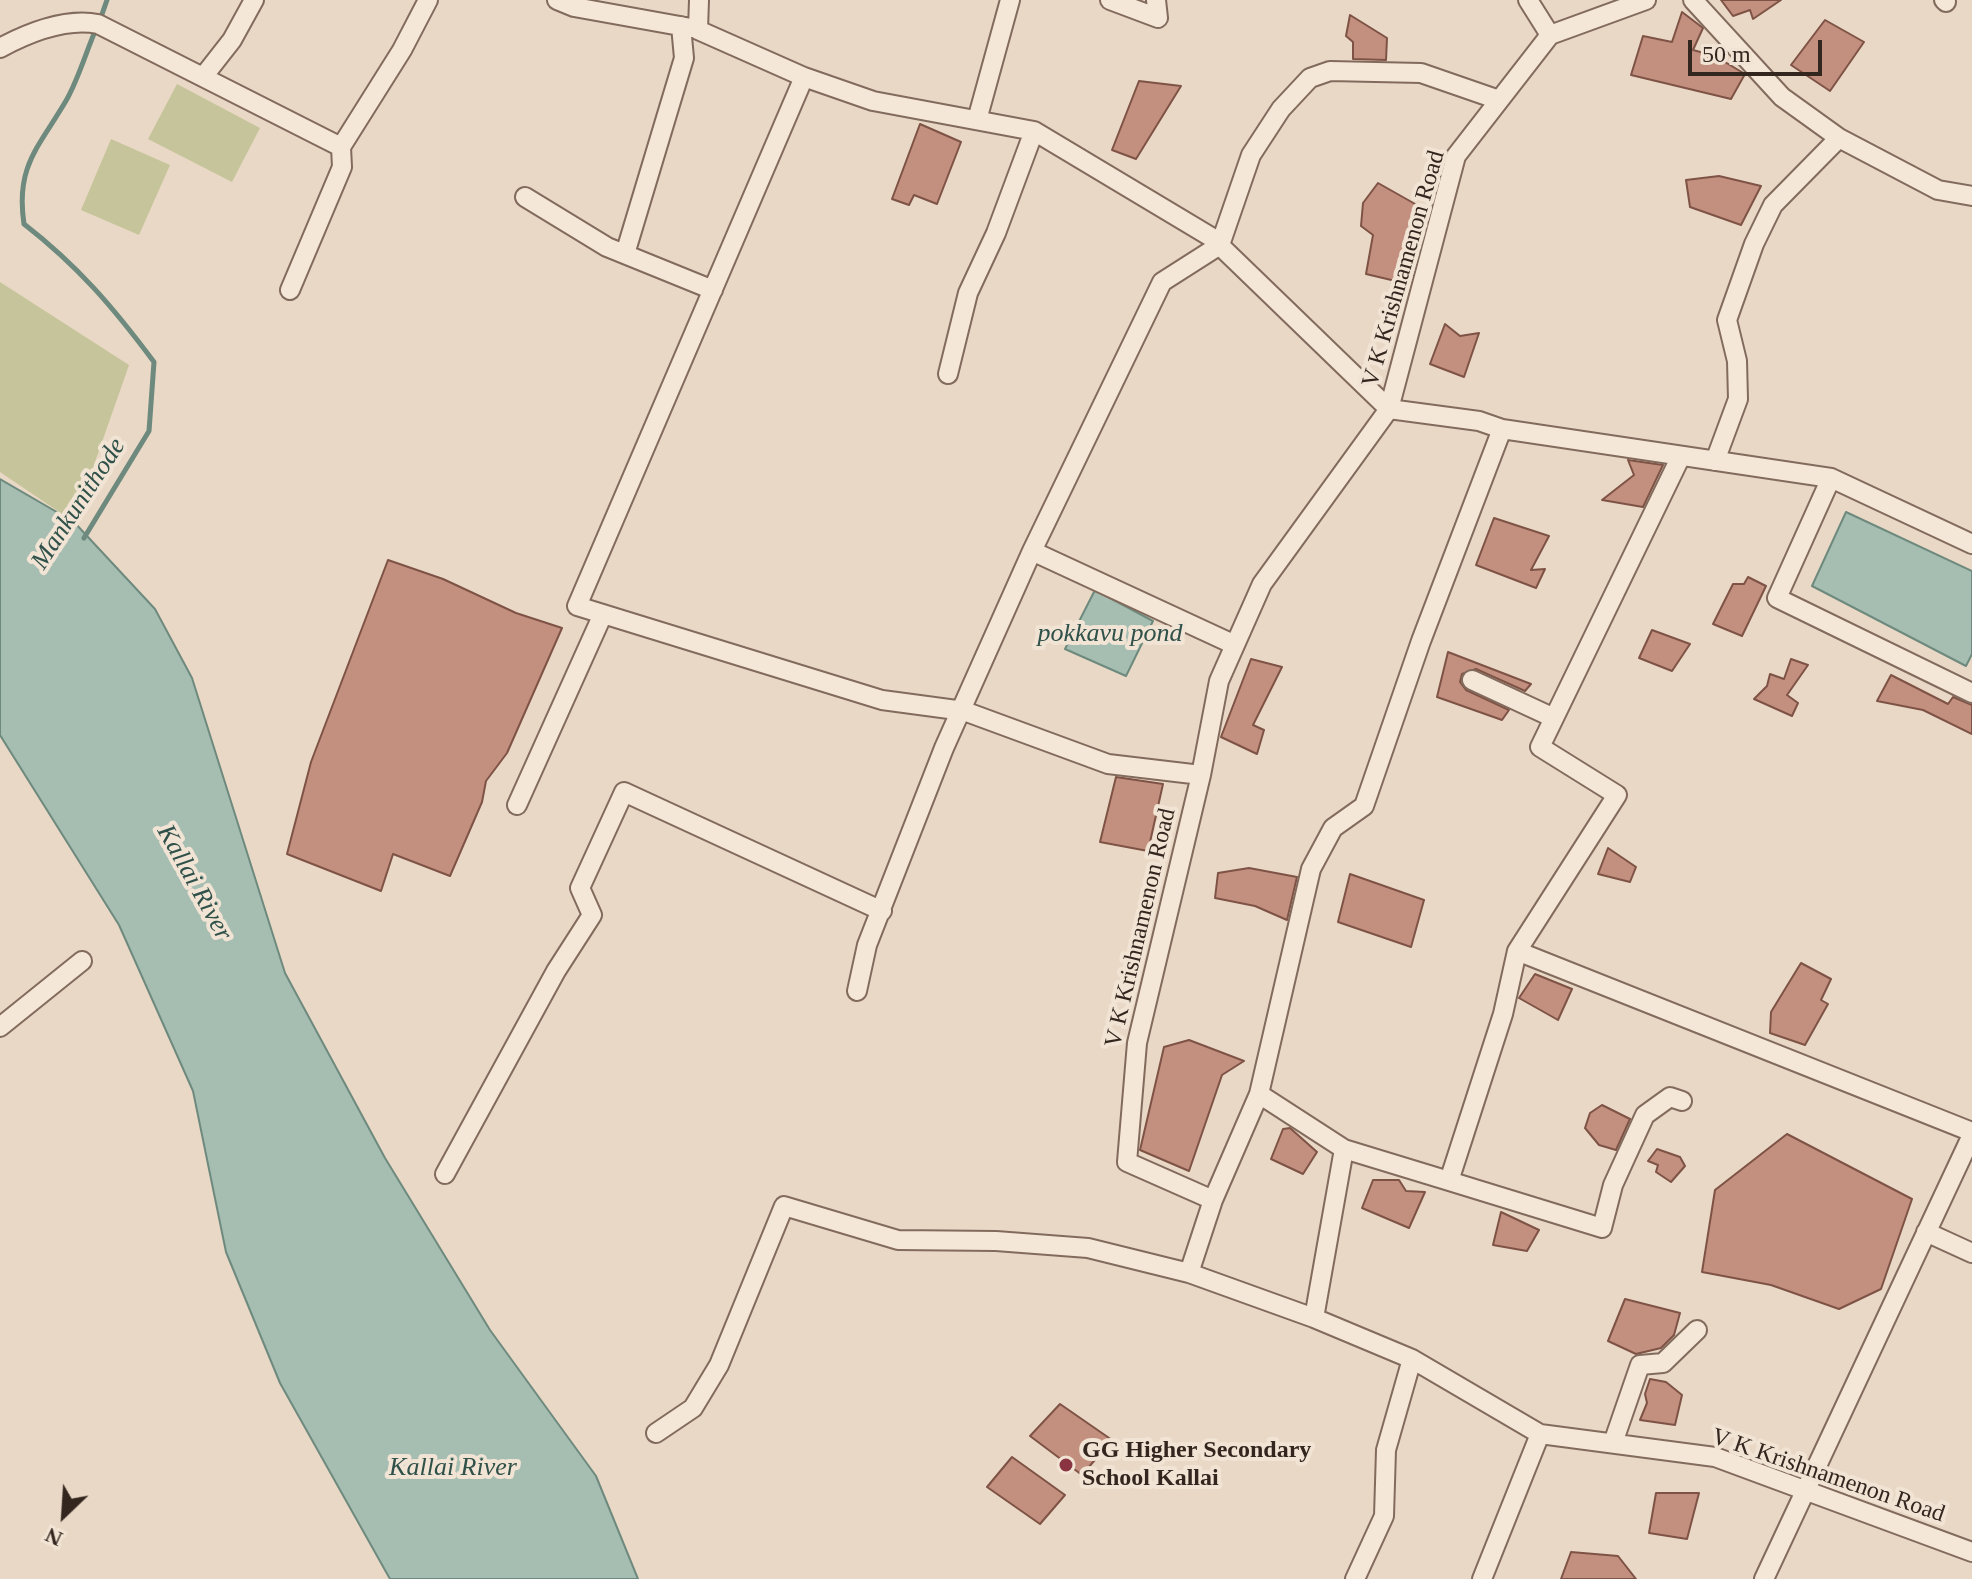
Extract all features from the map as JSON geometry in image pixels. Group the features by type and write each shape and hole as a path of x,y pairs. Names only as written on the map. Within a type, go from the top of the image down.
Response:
{"street":[{"path":"203,77 232,40 254,0"},
{"path":"557,0 574,7 690,28 804,77 873,101 1034,131 1220,245 1389,409 1831,478 1972,544"},
{"path":"625,254 699,0"},
{"path":"1110,0 1158,18 1156,0"},
{"path":"1528,0 1550,35 1646,0"},
{"path":"1693,0 1782,97 1839,138 1938,190 1972,196"},
{"path":"290,290 342,167 341,147 402,50 426,1"},
{"path":"977,120 1005,1"},
{"path":"0,48 27,34 86,22 111,29 341,147"},
{"name":"V K Krishnamenon Road","path":"1213,1200 1127,1162 1137,1043 1201,775 1219,681 1262,584 1389,409 1456,156 1550,35"},
{"path":"857,991 867,945 944,748 964,711 1032,551 1162,282 1220,245 1251,155 1281,109 1310,78 1330,71 1421,73 1499,100"},
{"path":"804,77 577,606 882,700 964,711 1108,764 1201,775"},
{"path":"948,374 968,293 996,233 1034,131"},
{"path":"1715,461 1738,399 1737,361 1727,320 1754,244 1773,205 1839,138"},
{"path":"525,197 607,247 713,290"},
{"path":"1189,1273 1213,1200 1259,1094 1311,869 1333,828 1364,806 1421,641 1502,429"},
{"path":"1449,1181 1503,1014 1517,951 1617,795 1540,747 1681,456"},
{"path":"1831,478 1777,598 1972,693"},
{"path":"1032,551 1235,645"},
{"path":"517,805 603,614"},
{"path":"1472,680 1554,718"},
{"path":"445,1174 556,971 592,915 580,888 624,792 882,911"},
{"path":"1517,951 1972,1133 1764,1579"},
{"path":"0,1027 82,961"},
{"path":"1259,1094 1344,1149 1602,1228 1613,1185 1645,1115 1670,1097 1682,1101"},
{"path":"1314,1318 1344,1149"},
{"name":"V K Krishnamenon Road","path":"656,1433 693,1408 719,1365 784,1206 898,1240 996,1241 1088,1248 1189,1273 1314,1318 1412,1359 1540,1434 1715,1457 1972,1552"},
{"path":"1926,1232 1972,1253"},
{"path":"1613,1443 1640,1365 1663,1363 1697,1330"},
{"path":"1355,1579 1384,1516 1386,1450 1412,1359"},
{"path":"1482,1579 1540,1434"}],"shaded area":[{"path":"177,84 260,128 232,182 148,139"},
{"path":"111,139 170,165 139,235 81,210"},
{"path":"0,282 129,365 74,522 0,472"}],"water":[{"name":"Kallai River","path":"0,479 74,522 155,609 192,678 285,973 385,1158 490,1330 596,1476 638,1579 390,1579 280,1383 226,1252 193,1091 119,925 0,735"},
{"path":"1846,512 1972,571 1972,654 1966,666 1812,586"},
{"name":"pokkavu pond","path":"1095,590 1153,621 1126,676 1065,649"}],"building":[{"path":"1721,0 1781,0 1753,19 1750,10 1733,16"},
{"path":"1682,12 1703,28 1693,50 1715,56 1745,74 1731,99 1631,75 1643,36 1672,42"},
{"path":"1350,15 1387,38 1386,60 1353,59 1353,42 1346,36"},
{"path":"1825,20 1864,42 1830,91 1791,65"},
{"path":"1139,81 1181,86 1136,159 1112,150"},
{"path":"920,124 961,142 937,204 914,195 909,205 892,199"},
{"path":"1719,176 1761,186 1741,225 1690,207 1686,180"},
{"path":"1378,183 1424,209 1404,283 1366,274 1373,235 1361,226 1363,203"},
{"path":"1445,324 1460,336 1479,333 1464,377 1430,364"},
{"path":"1628,460 1663,465 1643,507 1602,500 1634,475"},
{"path":"1494,518 1549,536 1531,570 1545,569 1536,588 1476,565"},
{"path":"388,560 443,579 516,613 562,628 507,753 486,781 482,802 450,876 393,854 381,891 287,854 311,762"},
{"path":"1748,577 1766,586 1742,636 1713,624 1733,584 1744,584"},
{"path":"1652,630 1690,644 1672,671 1639,658"},
{"path":"1448,652 1531,684 1525,691 1476,669 1462,674 1460,682 1466,690 1509,710 1502,720 1437,697"},
{"path":"1251,659 1282,667 1253,725 1264,730 1257,754 1221,737"},
{"path":"1791,659 1808,665 1787,695 1798,703 1792,716 1754,699 1767,686 1770,674 1784,679"},
{"path":"1891,675 1948,704 1953,697 1972,705 1972,734 1923,710 1877,701"},
{"path":"1116,777 1163,784 1148,851 1100,842"},
{"path":"1608,848 1636,867 1630,882 1598,874"},
{"path":"1249,868 1297,877 1287,920 1255,906 1215,898 1218,873"},
{"path":"1350,874 1424,900 1411,947 1338,922"},
{"path":"1801,963 1831,979 1821,1000 1828,1004 1805,1045 1770,1033 1771,1012"},
{"path":"1535,974 1572,989 1558,1020 1519,998"},
{"path":"1189,1040 1244,1061 1222,1075 1189,1171 1140,1150 1164,1047"},
{"path":"1602,1105 1630,1119 1616,1150 1599,1145 1585,1128 1590,1113"},
{"path":"1290,1128 1317,1152 1303,1174 1271,1159 1283,1129"},
{"path":"1787,1134 1912,1199 1881,1289 1839,1309 1771,1285 1702,1272 1715,1190"},
{"path":"1657,1149 1680,1157 1685,1166 1671,1182 1656,1172 1658,1165 1648,1161"},
{"path":"1373,1180 1399,1180 1406,1191 1425,1192 1409,1228 1362,1208"},
{"path":"1501,1212 1539,1230 1527,1251 1493,1245"},
{"path":"1625,1299 1680,1313 1674,1335 1661,1348 1636,1354 1608,1341"},
{"path":"1650,1379 1666,1382 1682,1395 1675,1425 1640,1420 1647,1403 1645,1394"},
{"path":"1060,1404 1112,1440 1082,1475 1030,1436"},
{"path":"1012,1457 1065,1495 1040,1524 987,1487"},
{"path":"1656,1493 1699,1493 1687,1539 1649,1533"},
{"path":"1571,1552 1618,1556 1636,1579 1561,1579"}],"waterway":[{"name":"Mankunithode","path":"100,20 107,0"},
{"name":"Mankunithode","path":"84,538 149,431 154,362 94,288 24,224 22,204 23,186 32,157 67,99 96,29"}],"place":[{"name":"GG Higher Secondary School Kallai","path":"1066,1465"}]}
